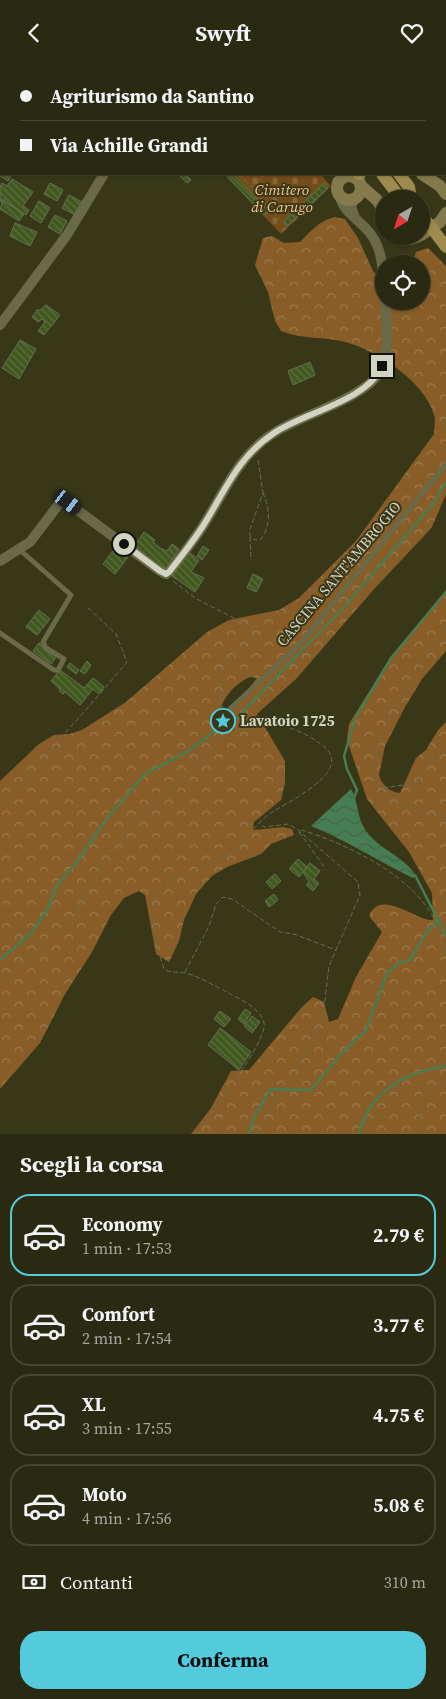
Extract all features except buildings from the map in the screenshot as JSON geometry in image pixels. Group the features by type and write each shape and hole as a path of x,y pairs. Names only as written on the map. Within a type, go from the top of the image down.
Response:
{"main road":[{"path":"383,175 394,190"},
{"path":"392,175 403,190"},
{"path":"400,175 409,190"},
{"path":"430,227 446,247"}],"street":[{"path":"0,325 67,235 103,175"},
{"path":"424,175 440,186 446,194"},
{"path":"375,198 350,177 339,176 337,189 344,207 355,216 375,241 381,255"},
{"path":"340,195 349,200 359,184"},
{"path":"355,216 351,206 359,184"},
{"path":"430,228 443,218"},
{"path":"0,561 30,542 59,504 68,502 167,573 202,528 227,483 257,446 278,430 362,389 375,378 385,357 385,310"}],"lane":[{"name":"CASCINA SANT'AMBROGIO","path":"227,714 257,682 300,643 446,464"},
{"path":"0,633 54,670 58,670 64,659 46,648 42,642 71,595 20,550"},
{"path":"227,714 230,728"}],"path":[{"path":"240,175 280,220"},
{"path":"251,187 265,175"},
{"path":"430,278 432,277 446,287"},
{"path":"250,536 255,540 262,539 269,520 268,503 264,493 257,446"},
{"path":"251,560 250,529 264,493"},
{"path":"167,573 195,598 250,627 253,632 253,638 246,646 233,654 220,683 222,705 227,714"},
{"path":"0,805 85,711 127,661 116,634 86,606"},
{"path":"446,625 423,657 379,743 372,778 405,809 446,817"},
{"path":"0,983 49,940 76,912 110,853 121,839 144,813 184,778 230,728 246,728 256,724 282,726 322,745 332,757 333,762 328,772 310,789 267,815 241,846 225,856 190,871 160,888 152,907 161,962 164,969 170,973 185,973 247,1003 260,1015 264,1024 261,1040 224,1093 200,1134"},
{"path":"382,788 416,783 432,760 446,754"},
{"path":"259,823 264,827 288,824 355,850 408,887 426,907 436,924 446,954"},
{"path":"297,829 319,859 324,871"},
{"path":"257,1134 279,1090 308,1050 323,1018 329,966 360,895 358,883 297,829"},
{"path":"185,973 209,926 216,904 224,897 238,903 280,932 294,934 336,950"},
{"path":"415,1134 422,1112 422,1093 434,1083 446,1085"}],"green space":[{"name":"Cimitero di Carugo","path":"225,175 321,175 331,186 281,234"},
{"path":"335,217 345,219 358,238 375,273 375,310 430,310 430,255 415,255 416,252 428,248 446,266 446,494 432,527 375,588 296,679 258,713 254,720 263,724 285,761 285,783 281,800 254,822 253,830 283,827 292,829 294,835 271,844 261,854 227,867 212,876 196,894 184,920 179,941 169,962 156,954 145,895 139,891 124,898 111,915 92,952 65,994 40,1043 0,1089 0,781 39,744 54,735 69,734 82,730 126,702 207,632 229,620 279,610 299,598 356,541 434,434 435,417 429,403 421,391 398,369 358,346 337,340 297,336 281,331 275,321 268,292 255,265 263,238 272,236 284,243 300,242 325,221","holes":["250,677 257,678 232,710 234,730 228,732 218,722 224,701 232,689 243,680"]},
{"path":"446,590 446,651 422,679 405,707 385,746 379,775 387,787 400,793 416,758 426,750 438,730 446,722 446,1134 191,1134 211,1108 231,1071 249,1070 301,1008 313,997 324,1002 329,1022 338,1019 356,977 382,932 369,916 374,908 390,905 433,920 432,893 409,852 367,799 347,740 349,724 390,658"}],"water":[{"path":"351,789 361,822 368,834 411,869 416,876 413,878 311,826"}],"waterway":[{"path":"232,723 346,605 432,505 446,483"},
{"path":"354,798 357,790 347,769 344,756 356,717 391,658 446,592"},
{"path":"0,960 33,931 47,910 57,885 75,864 108,817 145,774 190,750 221,726"},
{"path":"415,875 446,936"},
{"path":"249,1134 254,1117 271,1089 311,1090 341,1054 366,1030 387,973 399,963 410,960 428,930 440,920"},
{"path":"359,1134 364,1119 371,1107 391,1087 417,1073 446,1066"}],"place":[{"name":"Lavatoio 1725","path":"223,721"}],"route":[{"path":"124,544 160,571 166,574 169,572 202,528 220,493 257,446 283,427 362,389 380,373 382,366"}]}
